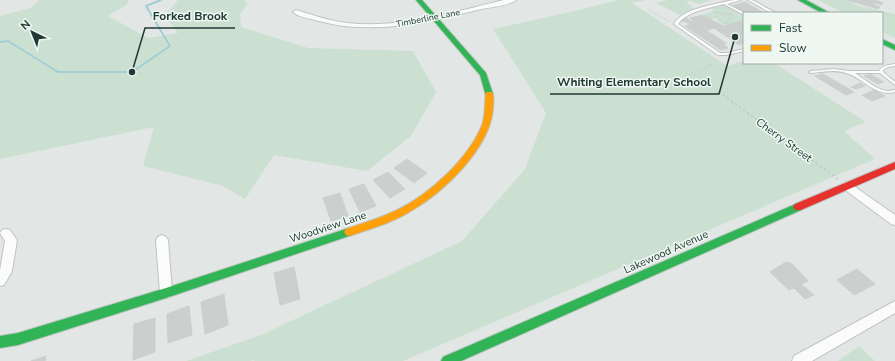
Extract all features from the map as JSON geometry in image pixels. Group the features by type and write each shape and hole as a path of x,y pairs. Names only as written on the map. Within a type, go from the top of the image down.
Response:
{"street":[{"name":"Woodview Lane","path":"0,342 18,339 166,293 373,224 413,206 442,183 470,154 486,125 490,97 484,75 419,0"},
{"name":"Timberline Lane","path":"296,12 320,20 351,26 399,25 513,0"},
{"path":"801,0 825,12"},
{"path":"883,42 895,48"},
{"name":"Lakewood Avenue","path":"447,361 895,165"},
{"path":"848,186 895,221"},
{"path":"0,281 6,271 11,240 6,233"},
{"path":"162,240 166,293"},
{"path":"799,361 895,307"}],"lane":[{"path":"738,0 688,14 677,21 676,24 678,27 719,54 727,54 743,50"},
{"path":"750,0 772,12"},
{"path":"725,4 743,13"},
{"path":"882,72 882,68 895,65"},
{"path":"811,72 835,69 850,72 882,72 895,84"},
{"path":"850,72 860,80 879,90 888,92 895,91"}],"path":[{"path":"653,9 678,27"},
{"path":"650,10 655,11"},
{"path":"714,12 732,15 733,17 729,22 722,24"},
{"name":"Cherry Street","path":"714,64 692,73 848,186"}],"green space":[{"path":"40,0 129,0 126,5 108,16 148,38 178,33 165,16 178,0 245,0 247,4 240,14 241,27 308,48 413,51 436,92 411,136 367,171 274,155 245,199 223,186 143,166 154,127 0,159 0,16 30,8"},
{"path":"618,0 647,0 632,3 727,66 743,61 743,64 776,64 866,122 844,131 875,159 403,361 186,361 261,335 462,241 525,169 546,113 493,29"},
{"path":"667,0 713,0 698,4 691,1 686,2 694,9 680,15 656,3"},
{"path":"818,0 846,0 859,6 895,14 895,38 883,32 883,12 842,12"},
{"path":"722,4 743,16 743,20 724,25 716,18 710,19 703,15 713,11 712,7"},
{"path":"859,346 875,361 838,361"}],"building":[{"path":"847,0 875,0 883,3 882,5 872,4 880,7 878,9"},
{"path":"745,2 762,12 743,12 732,6"},
{"path":"703,15 723,26 743,20 743,43 739,45 714,28 708,30 699,26 726,43 723,44 728,48 721,50 685,26 691,24 682,21 686,18 692,22 694,21 690,18"},
{"path":"823,74 854,92 846,95 815,76"},
{"path":"870,74 884,82 878,84 864,76"},
{"path":"860,83 865,86 856,89 851,87"},
{"path":"875,90 885,96 872,101 862,95"},
{"path":"407,159 427,173 414,183 394,168"},
{"path":"388,172 405,189 390,198 373,180"},
{"path":"364,184 376,206 360,212 349,189"},
{"path":"340,193 348,216 331,221 323,198"},
{"path":"786,262 792,264 808,281 801,284 814,295 805,299 794,288 789,290 770,272"},
{"path":"294,267 300,299 280,305 274,273"},
{"path":"857,269 875,284 854,295 837,280"},
{"path":"224,294 228,325 205,334 201,302"},
{"path":"189,306 192,335 168,343 167,314"},
{"path":"155,318 155,352 133,360 134,324"},
{"path":"46,356 45,361 31,361"}],"waterway":[{"path":"0,42 8,41 58,72 132,72 170,46 146,6 161,0"}],"traffic: fast":[{"path":"419,0 483,75 489,94"},
{"path":"801,0 825,12"},
{"path":"883,42 895,48"},
{"path":"447,361 798,207"},
{"path":"0,342 18,339 166,293 349,232"}],"traffic: slow":[{"path":"349,232 383,220 407,209 434,190 445,180 466,158 482,135 488,118 489,94"}],"traffic: jam":[{"path":"798,207 895,165"}],"place":[{"name":"Whiting Elementary School","path":"735,37"},
{"name":"Forked Brook","path":"132,72"}]}
